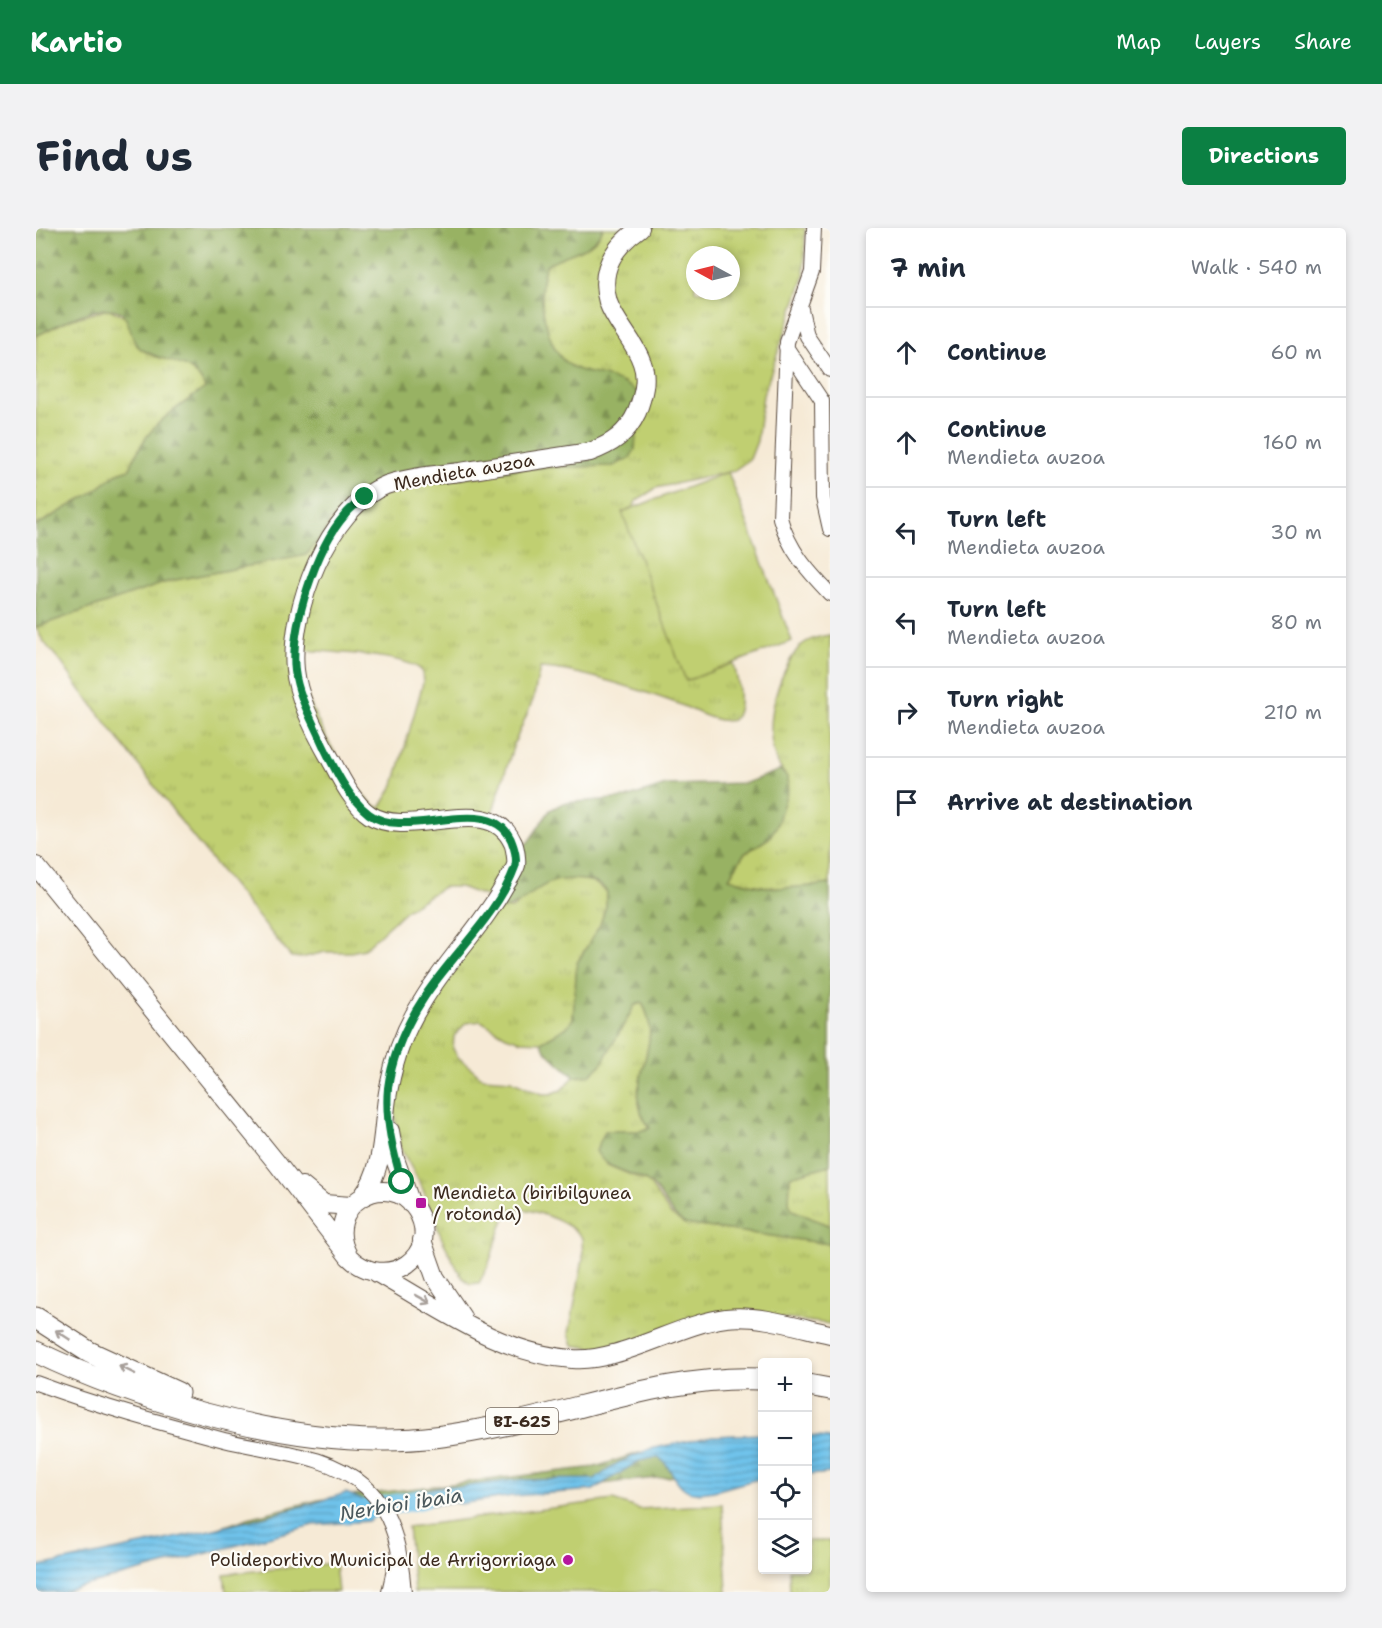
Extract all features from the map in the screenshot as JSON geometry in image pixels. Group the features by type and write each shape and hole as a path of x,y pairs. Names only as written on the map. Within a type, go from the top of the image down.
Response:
{"main road":[{"path":"36,1318 89,1352 139,1376 280,1429"},
{"name":"BI-625","path":"36,1352 90,1376 180,1406 280,1429 378,1440 436,1437 527,1420 667,1385 715,1380 758,1379"},
{"path":"812,1383 830,1382"},
{"path":"812,1384 830,1389"}],"street":[{"name":"Mendieta auzoa","path":"357,1201 376,1174 381,1156 388,1088 401,1041 412,1017 498,898 516,865 513,843 498,824 469,816 397,824 370,815 359,802 330,758 301,695 295,672 294,638 302,603 329,540 344,515 365,497 387,485 590,452 612,444 631,424 645,393 643,363 608,303 606,281 609,259 620,243 640,228"},
{"path":"814,228 812,272 801,309 791,325 786,347 780,518 786,540 801,564 830,594"},
{"path":"801,309 807,336 830,370"},
{"path":"786,347 822,401 826,482 823,498 830,529"},
{"path":"36,866 276,1162 301,1198 349,1257 366,1270 376,1273 498,1341 573,1359 634,1347 727,1318 760,1320 830,1334"},
{"path":"388,1088 388,1112 395,1159 411,1204 421,1221 422,1240 427,1259 444,1294 470,1324"},
{"path":"276,1162 324,1204 357,1201 388,1192 411,1204"},
{"path":"349,1257 344,1249 341,1231 345,1213 357,1201"},
{"path":"376,1273 397,1271 406,1266 419,1250 422,1240"},
{"path":"36,1383 84,1401 200,1433 318,1461 353,1477 373,1495 386,1514 398,1547 404,1592"},
{"path":"389,1592 398,1547"}],"green space":[{"path":"36,228 603,228 599,236 586,247 546,265 541,292 542,306 552,342 560,357 569,365 580,370 605,376 636,391 638,405 635,449 630,458 613,466 524,468 388,489 330,520 324,533 306,555 170,581 36,627 36,526 92,493 118,473 130,469 143,441 151,431 170,413 205,388 194,372 186,367 141,349 133,339 126,319 117,310 91,312 36,336"},
{"path":"603,228 805,228 804,277 763,395 757,441 750,459 733,471 656,488 636,501 631,514 733,661 739,691 737,714 733,720 719,720 608,681 572,672 540,668 533,700 514,744 491,817 519,850 490,898 460,887 443,887 406,910 364,949 351,952 325,952 301,958 291,957 193,837 43,641 36,627 170,581 306,555 324,533 330,520 389,489 524,468 613,466 629,458 635,449 625,383 582,372 566,364 554,350 545,327 542,287 546,265 593,242","holes":["300,650 384,657 414,665 422,671 423,683 394,785 380,808 370,802 360,791 339,761 307,695"]},
{"path":"109,309 125,317 139,347 147,353 174,361 192,370 205,388 170,413 151,431 143,441 130,469 118,473 92,493 36,526 36,336 68,320"},
{"path":"728,472 792,641 686,681 622,512"},
{"path":"830,635 830,884 779,888 729,878 744,854 769,838 776,827 787,777 778,764 771,731 772,714 781,679 788,663 800,647 812,639"},
{"path":"780,770 787,777 788,790 776,827 769,838 744,854 729,878 779,888 830,884 830,1165 790,1176 789,1202 792,1210 830,1226 829,1244 685,1224 673,1214 658,1191 648,1182 600,1158 596,1151 605,1131 640,1131 650,1128 641,1112 638,1097 650,1035 648,1019 642,1003 635,1005 600,1066 589,1075 574,1077 548,1053 541,1042 566,1028 573,1019 577,963 600,925 606,906 607,892 602,886 593,882 566,879 543,886 519,903 498,910 490,898 497,873 529,841 550,810 563,803 626,798 666,785 746,783"},
{"path":"563,877 592,881 607,892 606,906 600,925 577,963 573,1019 566,1028 541,1042 521,1041 506,1036 481,1021 466,1023 454,1036 453,1049 458,1057 483,1078 511,1080 542,1094 551,1094 561,1090 574,1077 589,1075 600,1066 635,1005 642,1003 648,1019 650,1035 638,1097 641,1112 650,1128 640,1131 605,1132 607,1165 648,1182 671,1215 685,1224 829,1244 830,1324 761,1316 595,1349 573,1345 569,1333 583,1259 582,1238 558,1221 525,1210 507,1210 488,1266 479,1283 470,1284 461,1276 442,1239 422,1187 400,1147 393,1103 412,1021 493,908 512,909 540,886"},
{"path":"830,1165 830,1226 792,1210 789,1202 790,1176"},
{"path":"715,1436 758,1464 758,1467 335,1512 199,1535 248,1518 318,1500 595,1467 639,1453"},
{"name":"Polideportivo Municipal de Arrigorriaga","path":"613,1500 639,1509 722,1504 727,1592 414,1592 408,1527"},
{"path":"812,1541 830,1541 830,1592 790,1592 789,1574 812,1574"},
{"path":"335,1563 338,1592 226,1592 224,1574"}],"water":[{"path":"758,1434 758,1479 702,1493 693,1492 685,1489 678,1482 666,1464 658,1457 639,1461 593,1490 512,1496 460,1504 452,1502 400,1510 393,1496 445,1486 461,1487 513,1480 595,1479 618,1463 650,1449 713,1436"},
{"path":"812,1436 830,1438 830,1473 812,1475"},
{"path":"346,1493 363,1500 374,1516 368,1521 313,1525 61,1592 36,1592 36,1567 231,1525"}],"waterway":[{"name":"Nerbioi ibaia","path":"345,1513 422,1499"}],"place":[{"name":"Mendieta (biribilgunea / rotonda)","path":"421,1203"},
{"name":"Polideportivo Municipal de Arrigorriaga","path":"568,1560"}],"route":[{"path":"365,497 344,515 329,540 302,603 294,638 295,672 301,695 330,758 353,796 370,815 397,824 423,823 469,816 498,824 513,843 516,865 498,898 425,995 401,1041 388,1088 388,1112 395,1159 402,1182"}]}
